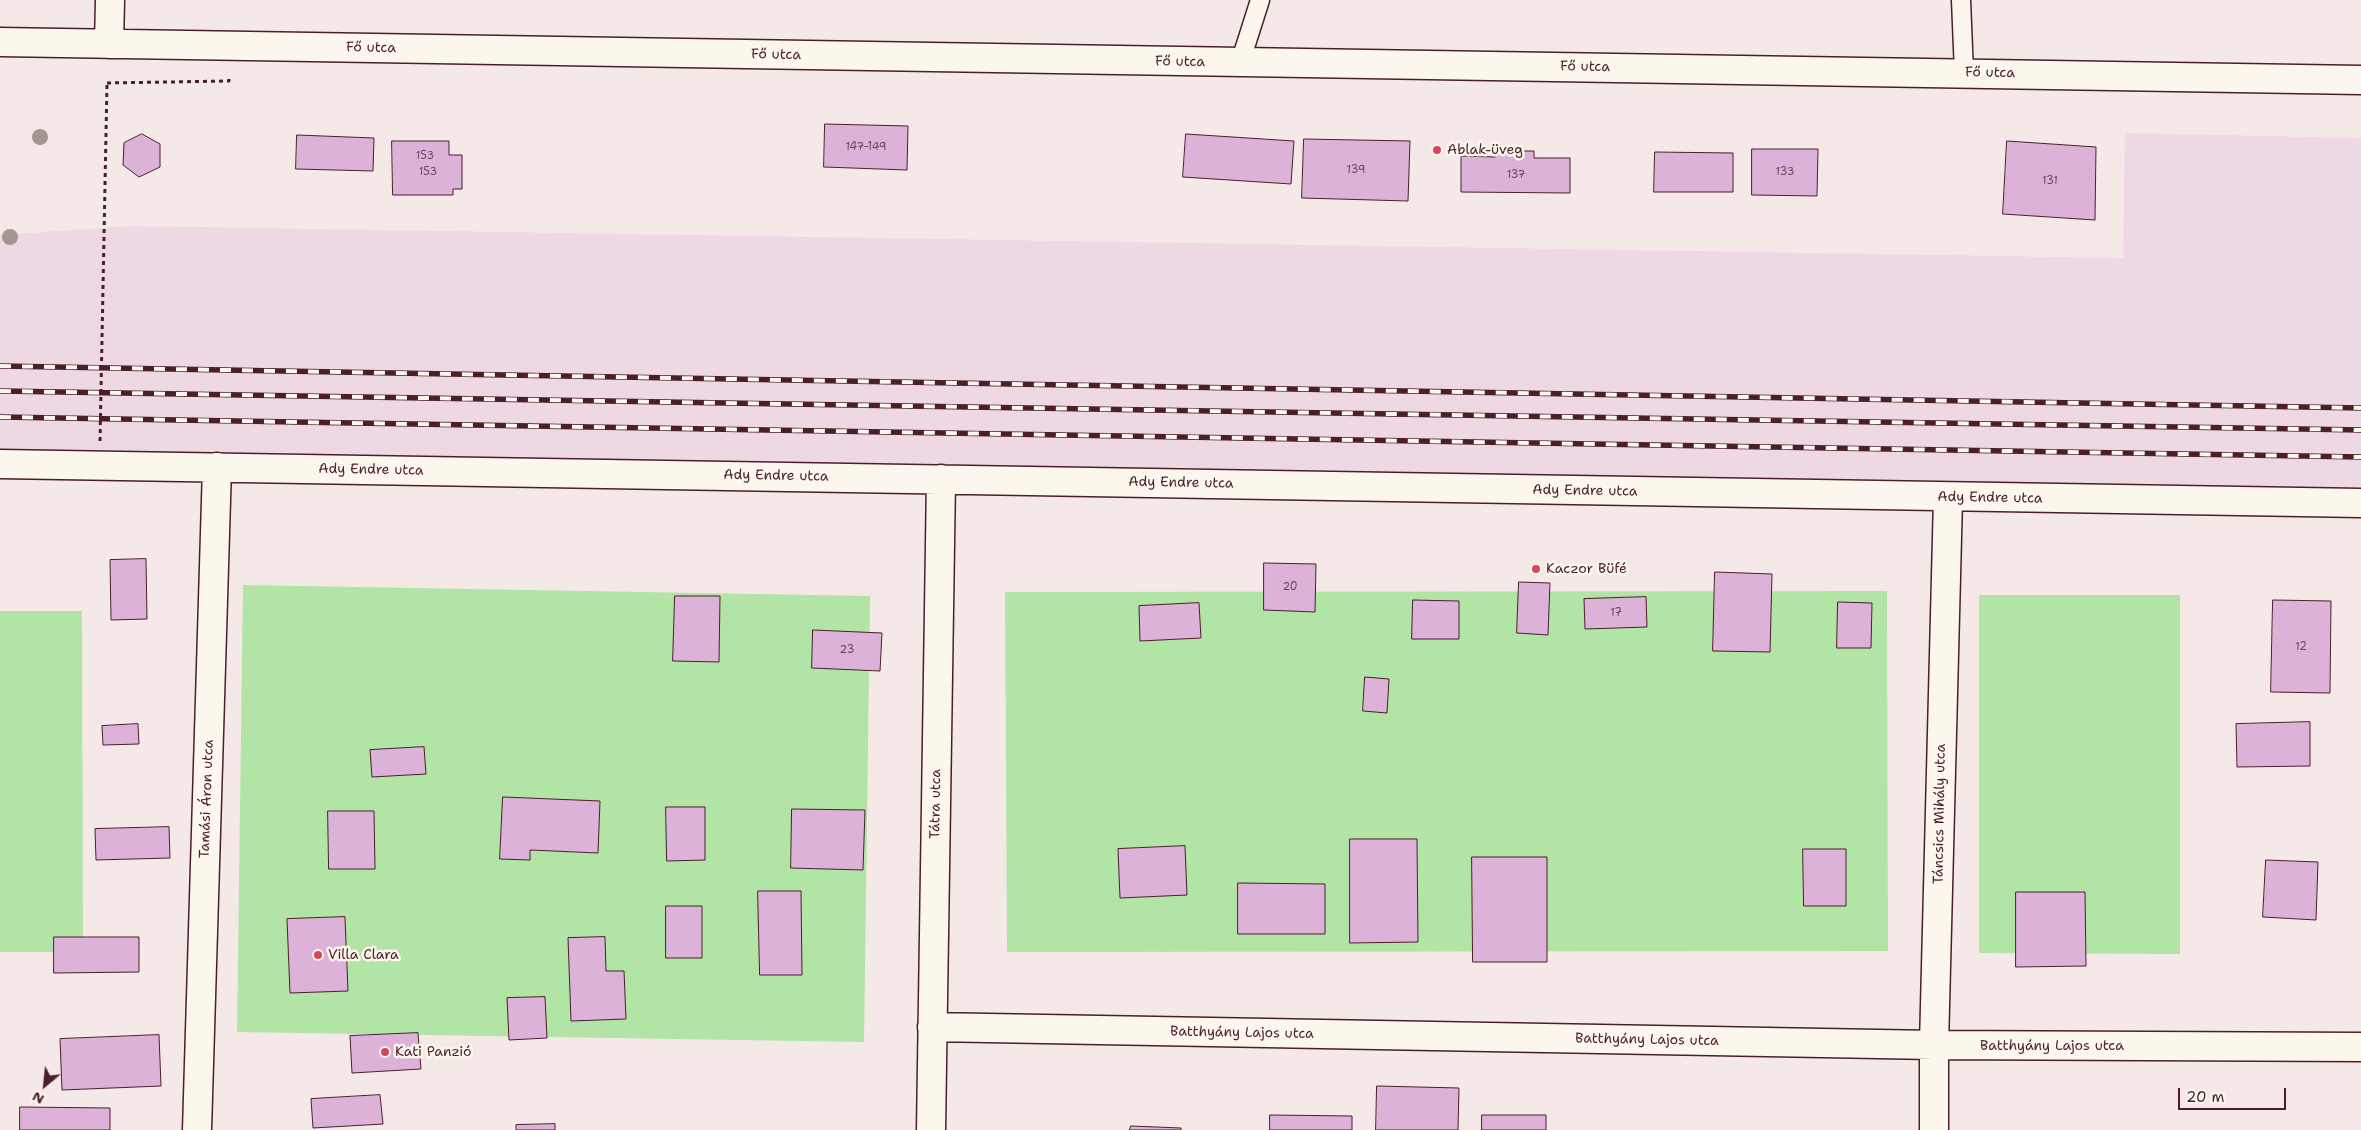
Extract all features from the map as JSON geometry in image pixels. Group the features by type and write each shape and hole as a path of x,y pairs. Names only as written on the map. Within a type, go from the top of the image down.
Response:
{"street":[{"path":"109,44 110,0"},
{"name":"Fő utca","path":"0,42 2361,80"},
{"name":"Ady Endre utca","path":"0,464 1948,498 2361,503"},
{"name":"Tamási Áron utca","path":"197,1130 217,467"},
{"name":"Tátra utca","path":"931,1130 941,479"},
{"name":"Táncsics Mihály utca","path":"1934,1130 1934,1045 1948,498"},
{"name":"Batthyány Lajos utca","path":"932,1027 1934,1045 2361,1047"}],"lane":[{"path":"1240,63 1260,0"},
{"path":"1961,0 1964,73"}],"path":[{"path":"100,441 107,84 229,81"}],"shaded area":[{"path":"2125,133 2361,138 2361,509 0,480 0,235 131,226 2123,258"}],"green space":[{"path":"243,585 870,596 864,1042 237,1032"},
{"path":"1887,591 1888,951 1007,952 1005,592"},
{"path":"1979,595 2180,595 2180,954 1979,953"},
{"path":"0,611 82,611 83,952 0,952"}],"building":[{"path":"825,124 908,126 907,170 824,167"},
{"path":"142,134 160,144 160,167 139,177 123,165 124,143"},
{"path":"1186,134 1294,141 1291,184 1183,177"},
{"path":"297,135 374,138 373,171 296,169"},
{"path":"1304,139 1410,141 1408,201 1302,198"},
{"path":"392,141 449,141 449,155 462,155 462,189 453,189 453,195 393,195"},
{"path":"2007,141 2096,147 2095,220 2003,214"},
{"path":"1752,149 1818,149 1817,196 1752,195"},
{"path":"1494,151 1534,151 1534,158 1570,158 1570,193 1461,192 1461,156 1495,157"},
{"path":"1655,152 1733,153 1733,192 1654,192"},
{"path":"146,559 147,619 111,620 110,560"},
{"path":"1264,563 1316,564 1315,612 1264,610"},
{"path":"1715,572 1772,574 1770,652 1713,651"},
{"path":"1519,582 1550,583 1548,635 1517,633"},
{"path":"675,596 720,596 719,662 673,661"},
{"path":"1646,597 1647,627 1585,629 1584,599"},
{"path":"1413,600 1459,601 1459,639 1412,639"},
{"path":"2273,600 2331,601 2330,693 2271,692"},
{"path":"1838,602 1872,603 1871,648 1837,648"},
{"path":"1199,603 1201,638 1140,641 1139,606"},
{"path":"813,630 882,633 880,671 812,668"},
{"path":"1365,677 1389,679 1387,713 1363,711"},
{"path":"2310,722 2310,766 2237,767 2236,724"},
{"path":"138,724 139,744 103,745 102,726"},
{"path":"424,747 426,774 372,777 370,750"},
{"path":"503,797 600,801 598,853 530,850 530,860 500,859"},
{"path":"666,807 705,807 705,860 667,861"},
{"path":"792,809 865,810 863,870 791,868"},
{"path":"328,811 374,811 375,869 329,869"},
{"path":"169,827 170,858 96,860 95,829"},
{"path":"1350,839 1417,839 1418,942 1350,943"},
{"path":"1185,846 1187,895 1120,898 1118,849"},
{"path":"1803,849 1846,849 1846,906 1804,906"},
{"path":"1472,857 1547,857 1547,962 1473,962"},
{"path":"2266,860 2318,862 2316,920 2263,917"},
{"path":"1238,883 1325,884 1325,934 1238,934"},
{"path":"758,891 801,891 802,975 760,975"},
{"path":"2016,892 2085,892 2086,966 2016,967"},
{"path":"666,906 702,906 702,958 666,958"},
{"name":"Villa Clara","path":"345,917 348,991 290,993 287,919"},
{"path":"54,937 139,937 139,972 54,973"},
{"path":"605,937 606,971 624,971 626,1019 571,1021 568,938"},
{"path":"545,997 547,1038 509,1040 507,998"},
{"name":"Kati Panzió","path":"418,1033 421,1069 352,1073 350,1036"},
{"path":"159,1035 161,1086 62,1090 60,1039"},
{"path":"1377,1086 1459,1088 1458,1130 1376,1130"},
{"path":"380,1095 383,1124 313,1128 311,1099"},
{"path":"20,1107 110,1108 110,1130 20,1130"},
{"path":"1270,1115 1352,1116 1352,1130 1270,1130"},
{"path":"1482,1115 1546,1115 1546,1130 1482,1130"},
{"path":"555,1124 555,1130 516,1130 516,1125"},
{"path":"1131,1126 1181,1128 1181,1130 1130,1130"}],"railway":[{"path":"0,366 2361,408"},
{"path":"0,391 2361,430"},
{"path":"0,417 2361,457"}],"place":[{"name":"Ablak-üveg","path":"1437,150"},
{"name":"Kaczor Büfé","path":"1536,569"},
{"name":"Villa Clara","path":"318,955"},
{"name":"Kati Panzió","path":"385,1052"}]}
